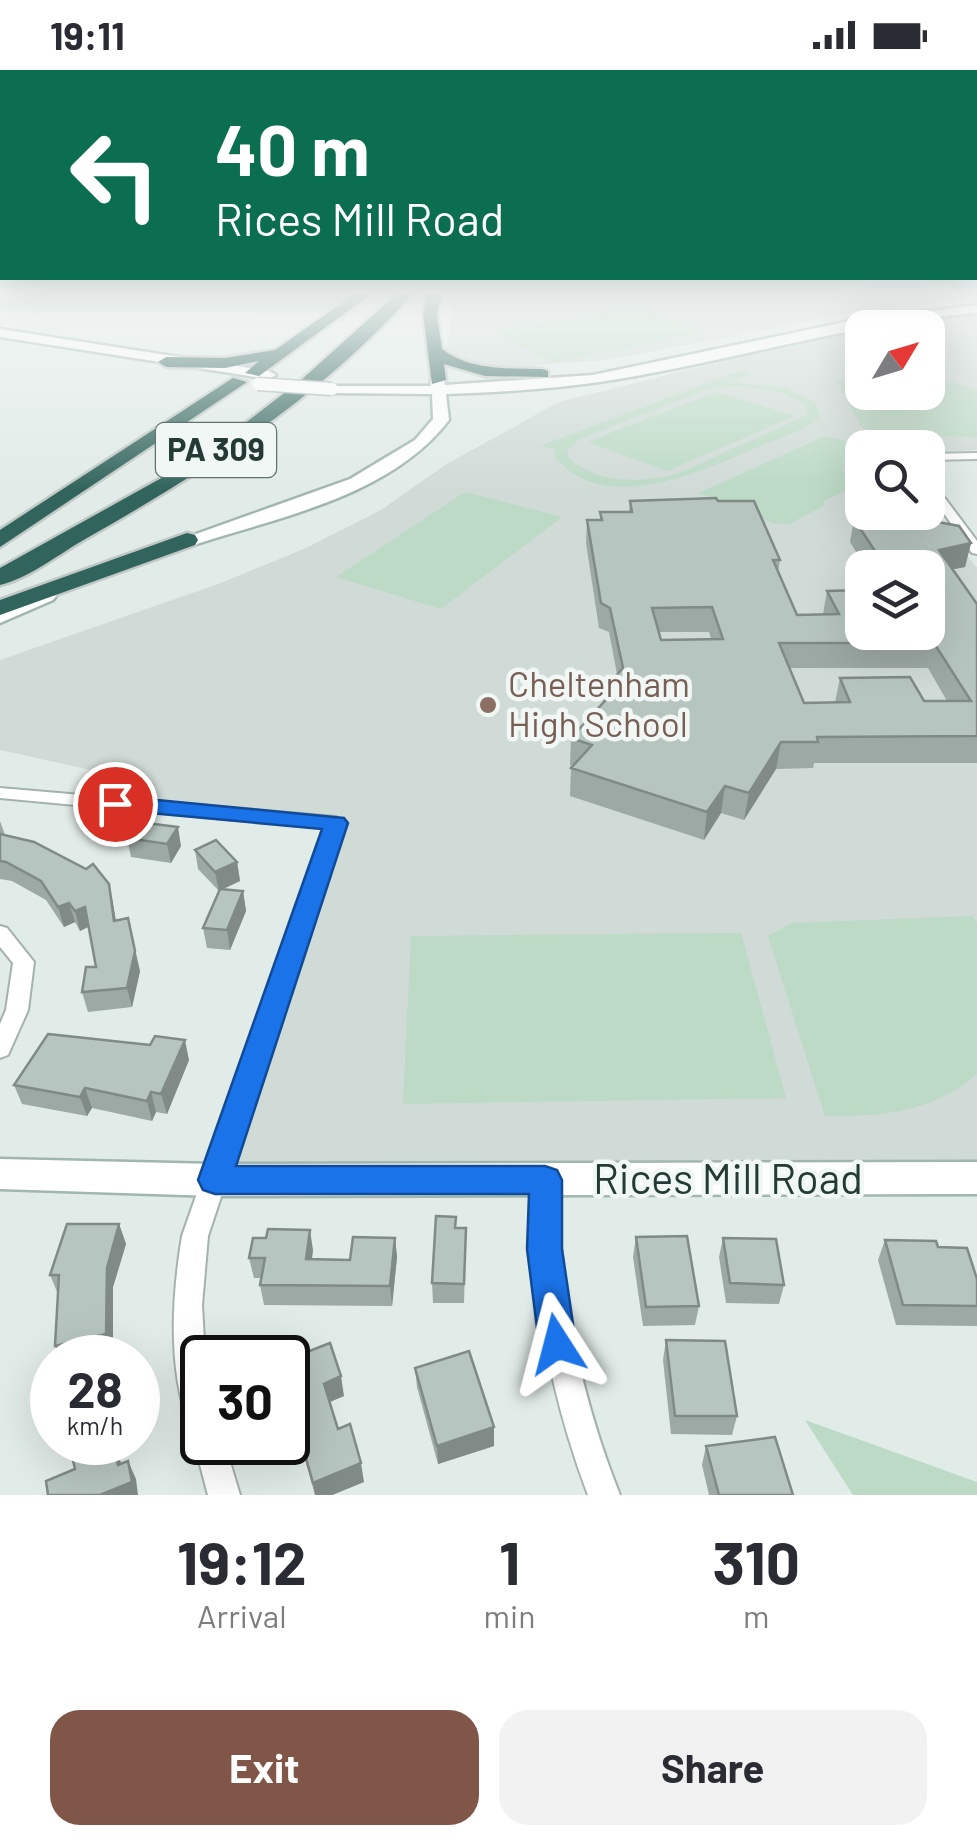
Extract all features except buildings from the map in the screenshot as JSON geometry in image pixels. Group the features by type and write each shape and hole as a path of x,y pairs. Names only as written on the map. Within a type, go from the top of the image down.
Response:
{"highway":[{"path":"166,362 237,362 255,358"},
{"path":"0,540 192,414 255,379 279,358"},
{"name":"PA 309","path":"0,562 136,487 226,430 315,358"},
{"name":"PA 309","path":"0,578 268,416 337,358"},
{"path":"435,358 439,385"},
{"path":"443,358 469,367 542,374"},
{"path":"180,375 210,388 207,399 192,414"},
{"path":"0,608 187,540"}],"main road":[{"path":"85,358 180,375 439,385 598,378 686,358"},
{"path":"140,358 255,379"},
{"path":"439,385 654,358"},
{"path":"0,616 187,540 348,485 402,459 425,440 440,420 439,385"},
{"name":"Rices Mill Road","path":"0,1174 215,1180 977,1178"}],"street":[{"path":"945,454 977,456"},
{"path":"945,510 977,550"},
{"path":"0,793 336,823 195,1236 188,1272 189,1335"},
{"path":"0,933 24,962 21,995 0,1048"},
{"path":"545,1180 544,1249 551,1316 570,1404 604,1495"},
{"path":"216,1465 224,1495"}],"shaded area":[{"path":"457,358 619,358 501,368"},
{"name":"Cheltenham High School","path":"736,358 845,358 845,410 945,410 945,358 977,358 977,450 945,452 945,430 845,430 845,530 945,528 977,568 977,1177 215,1180 336,823 159,807 105,773 0,750 0,660 221,583 306,548 381,510 445,465 559,402"}],"green space":[{"path":"544,358 577,358 553,362"},
{"path":"741,370 752,373 731,382 786,388 816,403 820,417 790,434 683,477 626,487 599,484 575,475 555,457 555,449 540,446","holes":["737,386 780,392 806,405 808,415 679,473 636,480 606,477 568,457 568,449 580,439 706,390"]},
{"path":"835,379 845,379 845,397"},
{"path":"945,381 977,390 977,437 945,436 945,430 862,428 852,410 945,410"},
{"path":"716,392 795,416 667,471 587,442"},
{"path":"825,436 845,441 845,469 841,471 845,472 845,491 789,524 773,523 699,493"},
{"path":"465,492 562,517 441,609 336,577"},
{"path":"972,916 977,923 977,1073 944,1096 906,1110 825,1116 768,936 792,923"},
{"path":"741,933 786,1098 403,1104 411,936"},
{"path":"805,1420 977,1482 977,1495 853,1495"}],"place":[{"name":"Cheltenham High School","path":"488,705"}],"route":[{"path":"115,804 336,823 215,1180 545,1180 544,1249 557,1344"}]}
